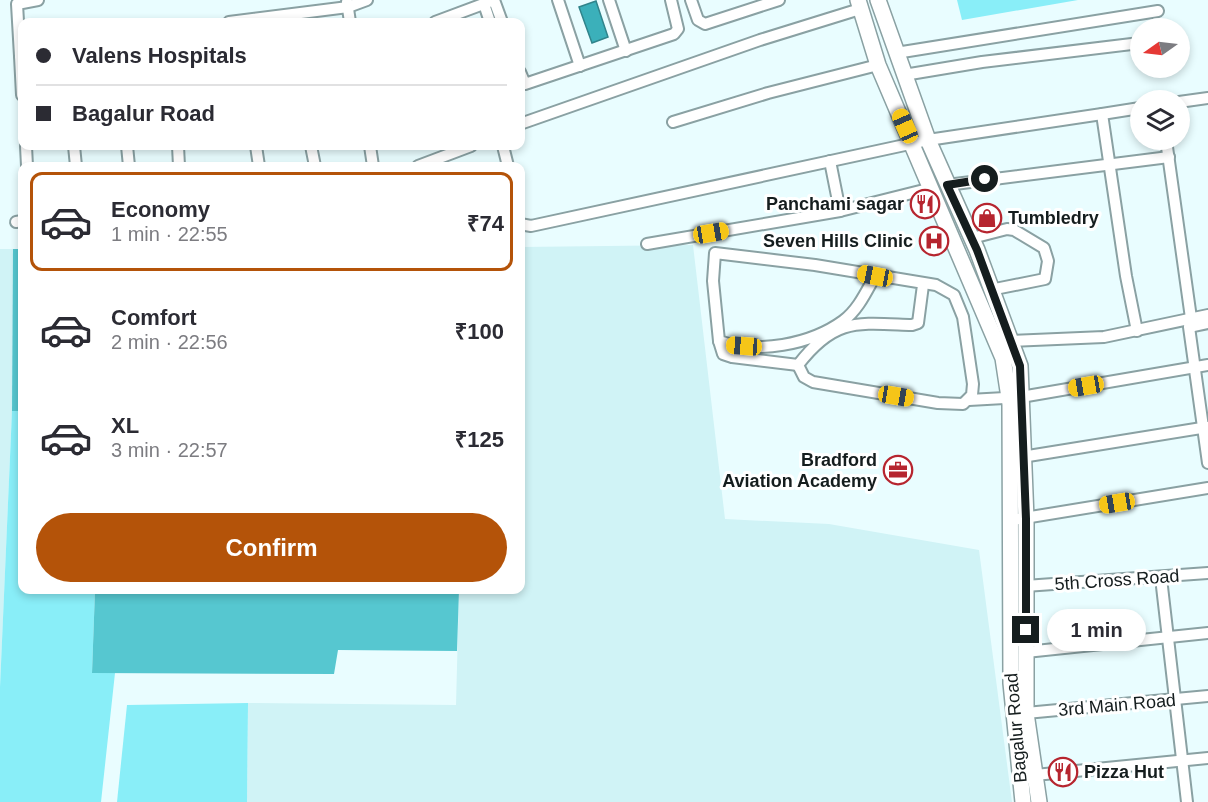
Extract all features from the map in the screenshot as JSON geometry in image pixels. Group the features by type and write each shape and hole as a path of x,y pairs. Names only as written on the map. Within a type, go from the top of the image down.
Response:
{"main road":[{"name":"Bagalur Road","path":"878,0 904,75 920,141"},
{"name":"Bagalur Road","path":"859,4 878,65 920,141 940,186 984,313 1010,341 1020,366 1015,397 1019,519 1025,586 1026,713 1039,802"},
{"name":"Bagalur Road","path":"940,186 972,238 990,290 1003,358 1015,397 1022,457 1011,683 1023,802"}],"street":[{"path":"18,18 17,4 38,0"},
{"path":"255,18 367,0"},
{"path":"558,0 580,66"},
{"path":"609,0 626,51"},
{"path":"525,84 674,34 678,29 678,21 670,0"},
{"path":"692,0 698,20 705,24 778,0"},
{"path":"456,18 468,10 491,1"},
{"path":"490,18 491,1"},
{"path":"491,1 500,18"},
{"path":"525,122 859,4"},
{"path":"468,10 471,18"},
{"path":"897,53 1158,11"},
{"path":"904,75 982,62 1130,44"},
{"path":"673,122 768,93 878,65"},
{"path":"1190,100 1208,98"},
{"path":"525,225 531,226 920,141 1130,110"},
{"path":"1102,114 1126,276 1137,331"},
{"path":"429,162 460,150"},
{"path":"1168,150 1191,318"},
{"path":"647,244 840,211 940,186 1169,157"},
{"path":"830,161 840,211"},
{"path":"972,238 1014,230 1044,248 1047,253 1045,279 990,290"},
{"path":"798,365 723,354 719,341 713,281 715,253 814,265 923,285 936,285 954,295 963,317 973,384 969,400"},
{"path":"719,341 729,345 774,346 818,334 843,321 862,300 875,276"},
{"path":"798,365 822,339 857,323 912,325 918,323 923,285"},
{"path":"954,295 974,288"},
{"path":"963,317 984,313"},
{"path":"1010,341 1104,337 1208,315"},
{"path":"1208,323 1189,327 1206,427 1208,463"},
{"path":"798,365 804,377 813,382 938,403 963,404 969,400 1015,397 1208,365"},
{"path":"1022,457 1206,427"},
{"path":"1019,519 1208,488"},
{"name":"5th Cross Road","path":"1025,586 1208,573"},
{"path":"1161,578 1187,802"},
{"path":"1026,652 1208,633"},
{"name":"3rd Main Road","path":"1026,713 1208,696"},
{"path":"1035,775 1208,758"}],"shaded area":[{"path":"957,0 1078,0 962,20"},
{"path":"596,1 608,37 592,43 579,7"},
{"path":"693,245 725,519 829,524 979,550 1012,802 247,802 248,703 456,705 459,594 525,594 525,247"},
{"path":"0,249 13,249 12,411 0,687"},
{"path":"13,249 18,249 18,411 12,411"},
{"path":"12,411 18,411 18,594 95,594 92,673 115,673 101,802 0,802 0,687"},
{"path":"95,594 459,594 457,651 338,650 334,674 92,673"},
{"path":"248,703 247,802 117,802 127,705"}],"place":[{"name":"Panchami sagar","path":"925,204"},
{"name":"Tumbledry","path":"987,218"},
{"name":"Seven Hills Clinic","path":"934,241"},
{"name":"Bradford Aviation Academy","path":"898,470"},
{"name":"Pizza Hut","path":"1063,772"}],"route":[{"path":"985,179 947,185 977,250 1020,366 1026,519 1026,630"}]}
